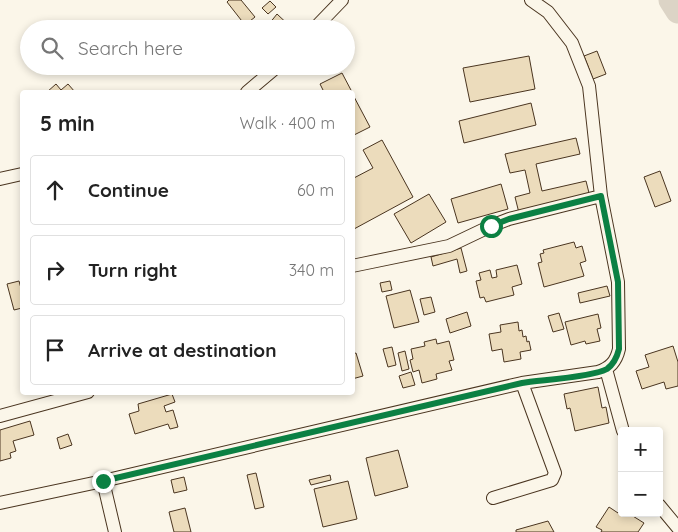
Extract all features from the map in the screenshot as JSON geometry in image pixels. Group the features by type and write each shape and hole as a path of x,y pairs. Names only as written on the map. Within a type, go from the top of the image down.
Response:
{"street":[{"path":"323,20 342,0"},
{"path":"0,503 103,481 522,383 586,374 606,369 617,358 619,349 618,282 601,196 589,86 572,43 548,12 531,0"},
{"path":"248,90 267,75"},
{"path":"0,179 20,174"},
{"path":"355,265 449,246 483,229 509,219 601,196"},
{"path":"606,369 622,427"},
{"path":"493,498 552,480 555,473 522,383"},
{"path":"0,416 77,395"},
{"path":"103,481 115,532"},
{"path":"663,510 678,528"}],"building":[{"path":"229,0 241,0 255,17 251,20 241,20 227,2"},
{"path":"270,1 276,7 268,14 262,8"},
{"path":"277,14 283,20 272,20"},
{"path":"597,51 606,74 593,79 584,56"},
{"path":"529,56 535,89 470,102 463,68"},
{"path":"338,75 343,75 351,90 323,90 320,84"},
{"path":"56,84 61,90 49,90"},
{"path":"68,84 73,90 61,90"},
{"path":"355,99 370,127 355,134"},
{"path":"531,103 536,125 464,143 459,121"},
{"path":"576,138 580,154 536,164 542,191 586,181 590,197 519,213 515,197 530,193 525,170 510,173 505,154"},
{"path":"382,140 413,197 355,228 355,177 373,168 363,150"},
{"path":"660,171 671,201 655,207 644,177"},
{"path":"501,184 508,209 458,223 451,199"},
{"path":"429,194 446,222 411,243 394,214"},
{"path":"574,242 576,248 582,246 586,261 580,263 584,276 544,287 538,263 542,262 540,254 544,253 543,250"},
{"path":"461,248 467,271 460,273 457,259 433,266 431,257"},
{"path":"517,265 522,284 512,287 514,295 486,302 484,297 480,298 476,281 481,280 479,273 490,270 492,278 497,277 496,270"},
{"path":"19,281 20,308 14,310 7,284"},
{"path":"390,281 392,290 382,292 380,283"},
{"path":"607,286 610,296 580,303 578,293"},
{"path":"410,290 419,322 394,328 386,296"},
{"path":"431,297 435,312 424,315 420,299"},
{"path":"467,312 471,326 450,333 446,319"},
{"path":"559,313 564,329 553,332 548,316"},
{"path":"598,314 601,328 597,329 600,341 586,344 585,341 571,345 565,322"},
{"path":"518,322 519,331 522,330 523,337 526,336 531,350 520,352 521,359 504,362 502,349 492,351 489,334 501,332 500,325"},
{"path":"436,339 437,344 449,341 454,360 449,361 452,370 436,374 437,379 422,383 419,370 413,372 410,360 413,359 411,349 425,346 424,342"},
{"path":"673,346 678,362 678,386 666,389 664,382 642,389 636,371 649,367 645,355"},
{"path":"392,347 396,365 388,367 383,349"},
{"path":"405,351 409,369 402,371 398,353"},
{"path":"355,353 363,376 355,378"},
{"path":"411,372 415,385 403,388 399,376"},
{"path":"598,387 602,408 606,407 609,423 575,431 570,408 567,409 564,394"},
{"path":"172,395 175,402 164,406 166,412 173,410 178,427 170,429 168,424 135,434 129,414 139,411 138,404"},
{"path":"30,421 34,435 13,441 16,451 10,453 11,458 0,461 0,430"},
{"path":"68,434 72,445 60,449 57,438"},
{"path":"398,450 408,487 375,496 366,458"},
{"path":"256,473 264,507 255,509 247,475"},
{"path":"330,475 331,480 311,485 309,480"},
{"path":"184,477 187,490 174,493 171,480"},
{"path":"348,481 357,519 323,527 314,489"},
{"path":"609,507 618,513 618,517 634,517 644,523 638,532 601,532 602,530 596,527"},
{"path":"185,508 191,532 174,532 169,512"},
{"path":"548,521 554,532 516,532 516,530"}],"waterway":[{"path":"671,0 678,11"}],"route":[{"path":"103,481 522,383 598,372 612,364 617,358 619,349 618,282 601,196 509,219 491,226"}]}
